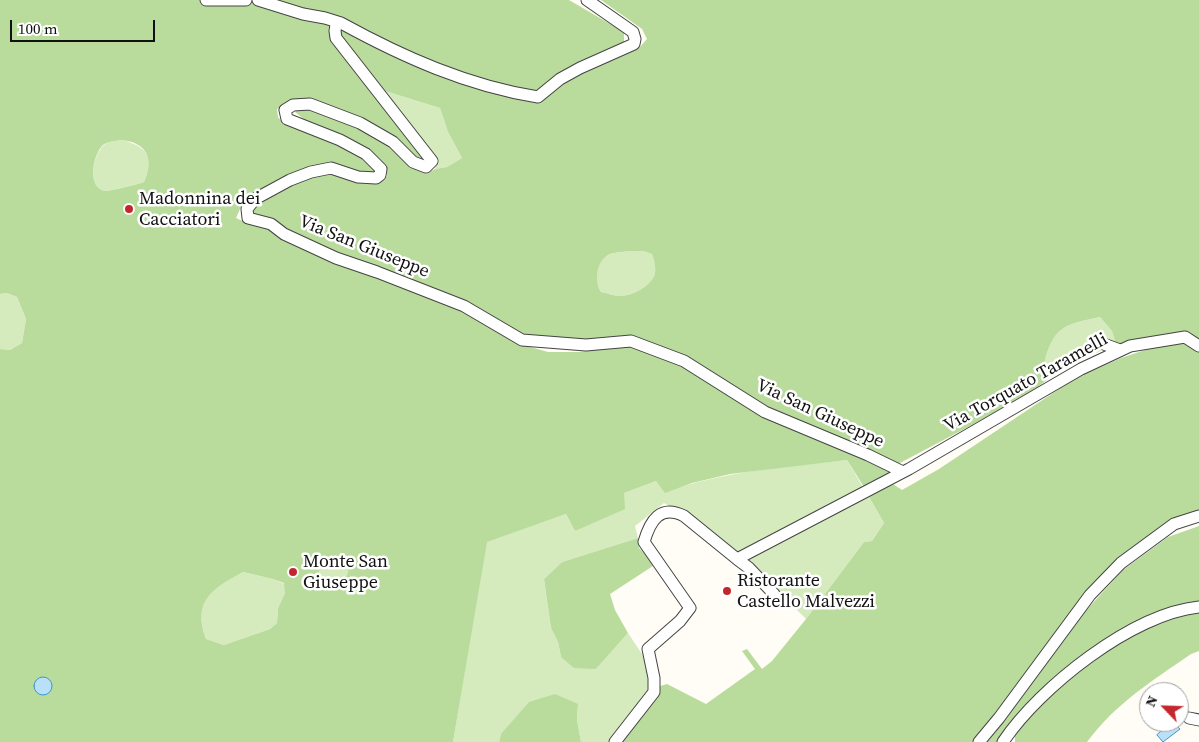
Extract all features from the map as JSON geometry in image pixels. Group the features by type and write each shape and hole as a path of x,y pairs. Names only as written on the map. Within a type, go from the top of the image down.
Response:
{"street":[{"path":"206,0 246,0"},
{"path":"258,0 341,23 382,46 440,70 510,92 538,96 560,79 580,68 634,44 633,32 586,0"},
{"name":"Via San Giuseppe","path":"341,23 336,25 336,38 432,161 426,167 412,162 393,142 360,123 310,104 293,105 284,110 287,119 340,140 366,154 382,169 380,175 376,178 358,177 331,168 311,172 290,180 255,199 247,209 248,218 271,224 284,234 336,258 464,306 522,340 586,345 631,341 684,361 765,412 868,455 903,472"},
{"name":"Via Torquato Taramelli","path":"736,559 903,472 1082,369 1120,350 1130,346 1184,337 1199,346"},
{"path":"1101,343 1120,350"},
{"path":"615,742 654,692 654,678 648,649 680,620 690,608 661,574 644,542 649,524 664,512 674,511 684,516 749,568 774,594"},
{"path":"979,742 1096,589 1121,564 1174,524 1199,516"},
{"path":"1003,742 1011,737 1028,710 1046,692 1102,647 1135,628 1161,617 1186,608 1199,607"}],"green space":[{"path":"0,0 569,0 624,32 624,44 534,93 490,84 332,25 423,154 421,160 413,159 391,137 289,102 277,109 278,117 284,124 317,133 343,145 374,165 375,171 368,175 329,165 316,165 247,201 240,209 236,218 251,225 260,225 433,297 472,315 520,344 548,352 578,352 630,346 674,362 891,470 888,475 864,487 847,460 730,474 692,483 665,493 656,481 624,493 625,509 575,531 566,514 487,542 453,742 0,742 0,349 10,350 22,343 26,319 17,297 7,293 0,294","holes":["122,140 136,144 146,152 148,172 144,182 108,191 100,189 96,184 93,171 99,149 112,141","339,558 347,562 348,572 343,584 332,589 320,587 318,582 320,567 328,560","243,572 284,583 285,593 278,608 277,623 270,629 224,645 206,639 202,626 203,606 222,584"]},
{"path":"601,0 1199,0 1199,344 1189,338 1116,344 1112,331 1100,317 1071,324 1058,333 1053,340 1045,360 1054,374 1038,387 898,464 765,407 632,337 584,341 521,334 335,254 274,222 254,216 252,210 254,204 306,179 327,172 365,184 377,184 387,176 385,165 374,155 312,126 295,112 298,109 309,107 352,123 388,143 411,165 426,174 435,169 447,167 462,158 448,132 440,108 385,91 339,37 338,31 345,27 464,82 514,98 539,102 571,78 639,48 647,39 642,29","holes":["643,251 652,254 655,268 653,278 646,286 625,296 601,292 597,283 597,272 604,258 615,253"]},
{"path":"385,91 440,108 448,132 462,158 447,167 435,169 436,160"},
{"path":"122,140 138,146 146,154 149,165 144,182 108,191 100,189 96,184 93,171 100,149 112,141"},
{"path":"643,251 652,254 655,268 653,278 646,286 625,296 601,292 597,283 597,272 600,262 610,254"},
{"path":"7,293 17,297 26,319 22,343 10,350 0,349 0,294"},
{"path":"1100,317 1112,331 1116,344 1096,353 1094,349 1089,351 1084,359 1054,374 1045,360 1053,339 1071,324"},
{"path":"1185,340 1199,350 1199,511 1115,565 974,742 610,742 621,725 653,688 667,684 706,704 755,669 742,651 747,649 762,669 772,661 864,542 872,541 884,523 869,497 893,484 902,490 939,469 1077,377 1121,358 1157,346"},
{"path":"847,460 884,523 872,541 864,542 806,619 770,583 684,515 664,503 635,526 638,538 562,562 544,579 551,628 558,642 561,657 596,669 628,633 646,660 653,688 610,742 581,742 577,720 578,704 501,734 499,742 453,742 486,542 566,514 575,531 624,493 656,481 665,492 732,474"},
{"path":"1199,526 1199,603 1185,604 1134,624 1082,657 999,742 984,742 1079,618 1123,570 1168,537"},
{"path":"638,538 639,548 656,564 610,594 615,610 628,633 596,669 574,668 561,657 558,642 551,628 544,579 562,562"},
{"path":"339,558 347,563 348,572 343,584 332,589 320,588 318,582 320,567 328,560"},
{"path":"243,572 273,579 285,584 285,593 278,608 277,623 270,629 224,645 206,639 202,626 203,606 222,584"},
{"path":"1199,610 1199,651 1191,654 1151,682 1139,682 1139,691 1122,704 1087,742 1015,742 1015,732 1087,664 1128,636 1149,624 1172,615"},
{"path":"555,694 578,704 577,720 581,742 499,742 501,734 529,702"}],"water":[{"path":"43,677 49,680 52,686 49,692 43,695 37,692 34,686 37,680"},
{"path":"1161,732 1176,732 1163,742 1157,735"}],"place":[{"name":"Madonnina dei Cacciatori","path":"129,209"},
{"name":"Monte San Giuseppe","path":"293,572"},
{"name":"Ristorante Castello Malvezzi","path":"727,591"}]}
